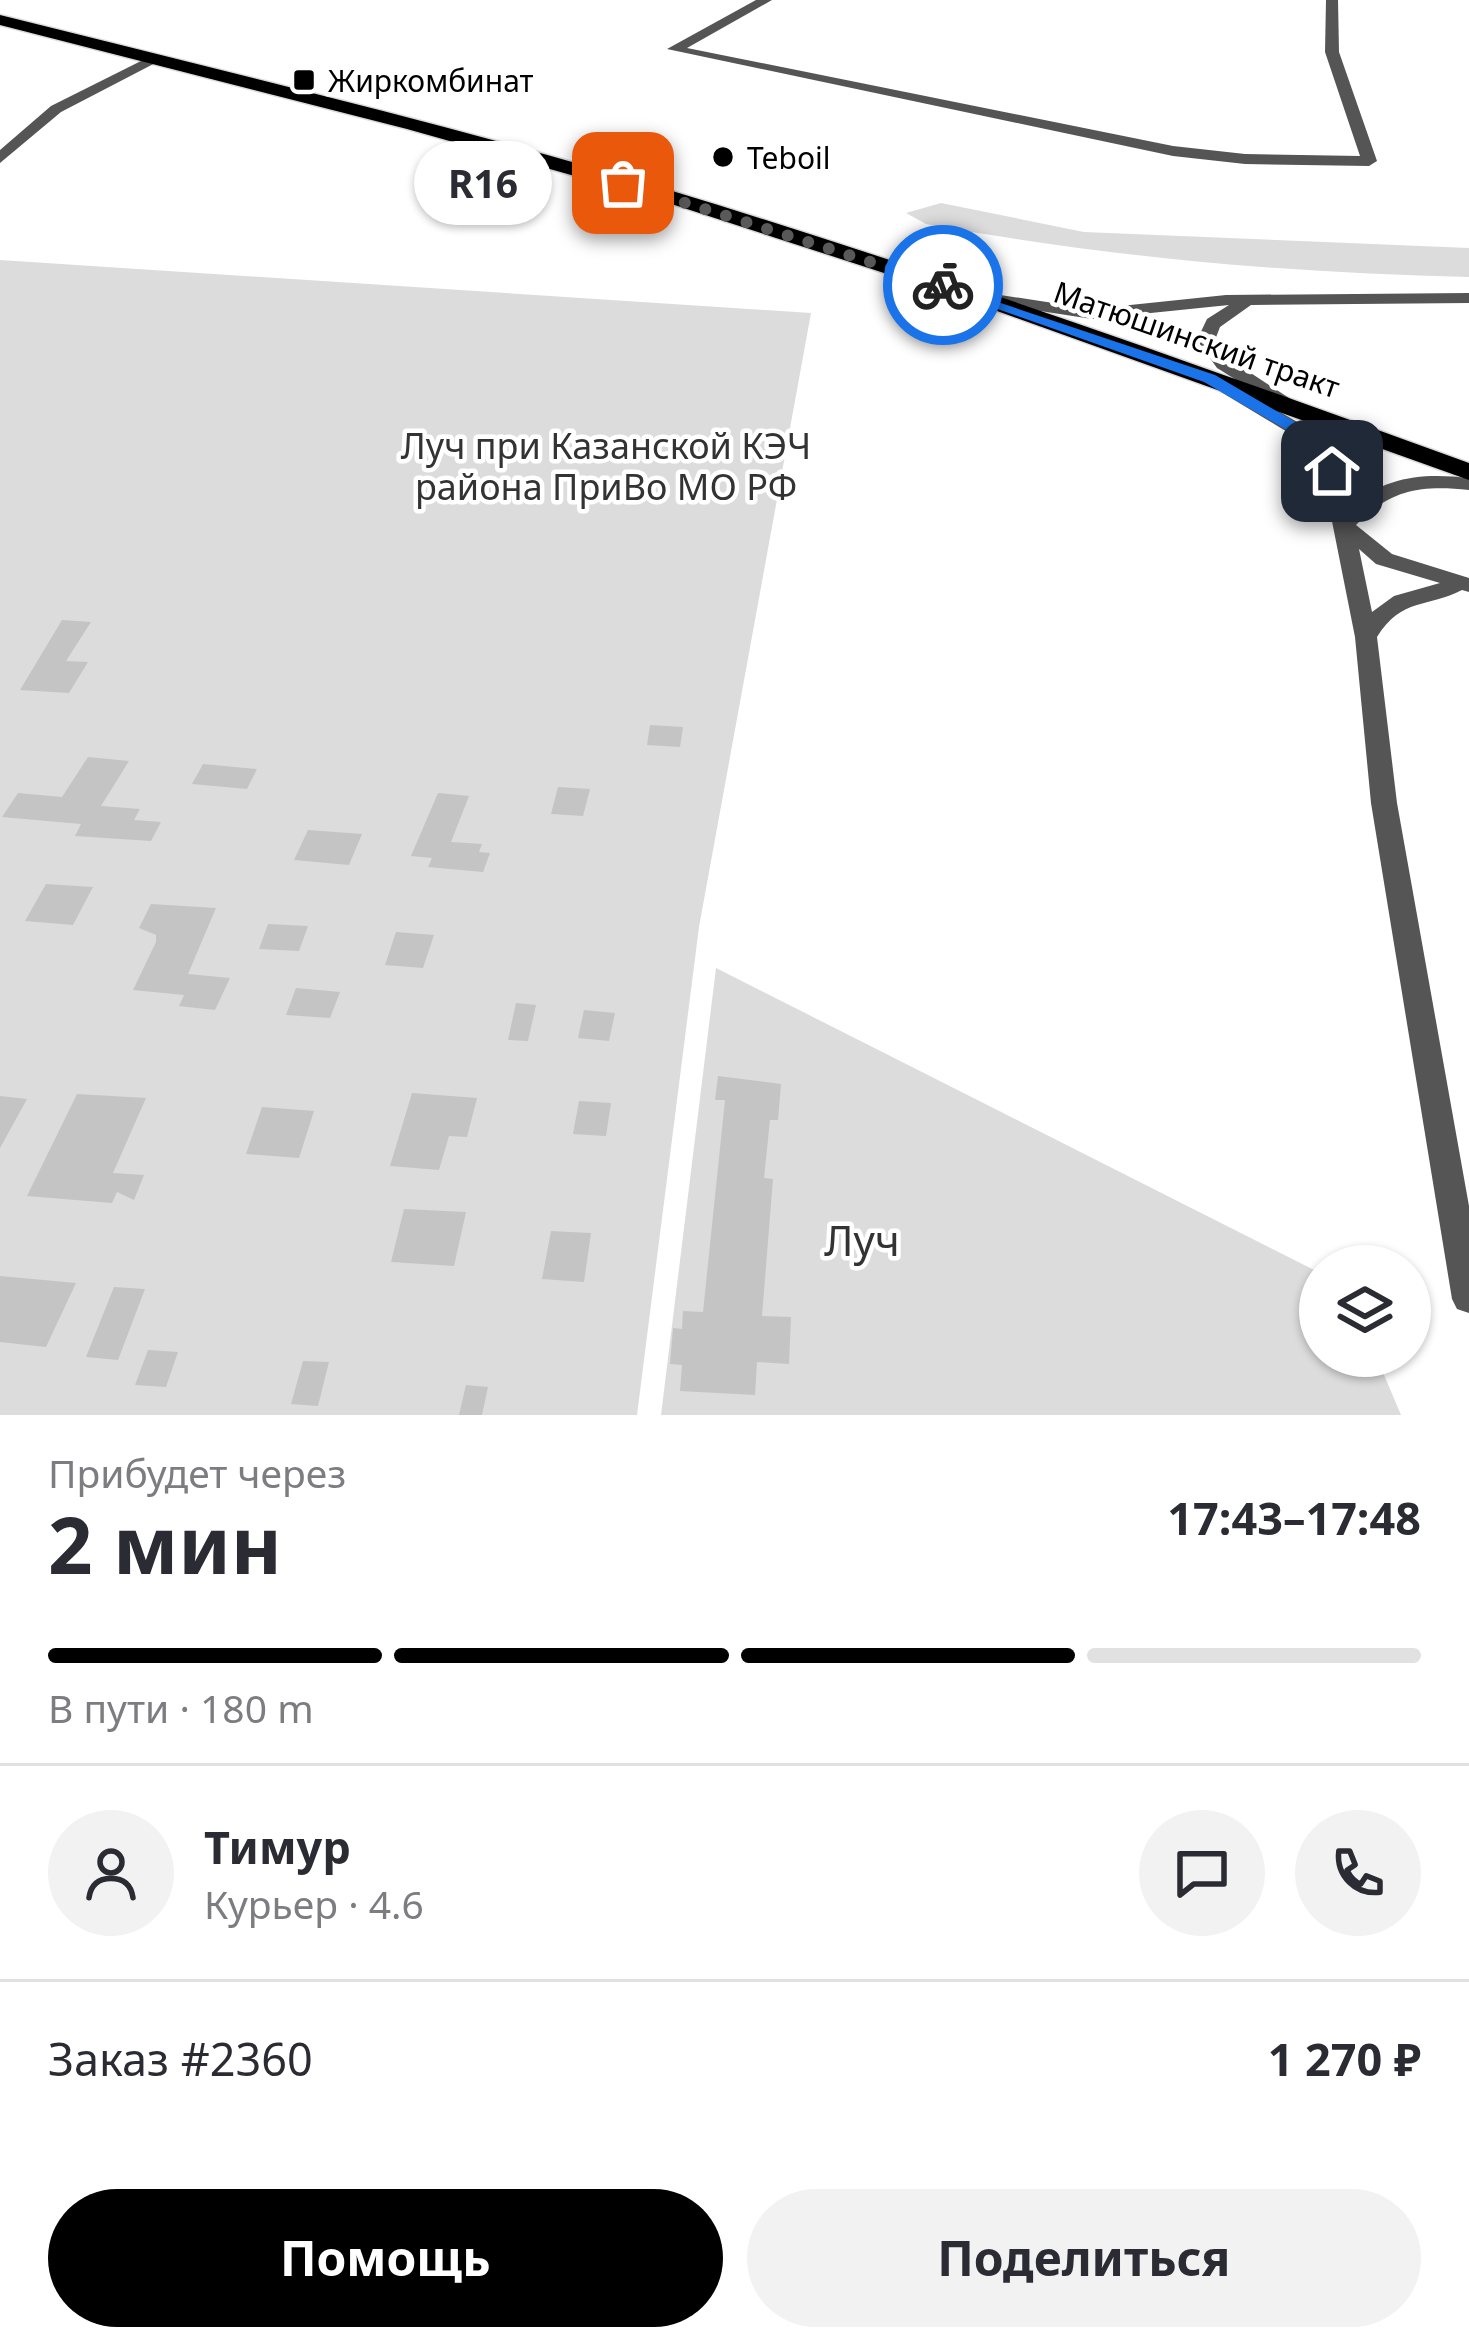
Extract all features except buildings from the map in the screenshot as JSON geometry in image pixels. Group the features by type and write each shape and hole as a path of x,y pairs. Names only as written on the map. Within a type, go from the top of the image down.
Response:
{"main road":[{"name":"Матюшинский тракт","path":"0,20 543,159 976,296 1469,472"}],"street":[{"path":"766,0 674,49 1173,151 1245,159 1369,161 1332,52 1332,0"},
{"path":"0,158 56,109 156,59"},
{"path":"976,296 1092,314 1264,299 1469,298"},
{"path":"1264,299 1219,317 1208,329 1206,340 1224,364 1287,405"},
{"path":"1210,378 1290,423 1317,446 1332,471 1366,637 1384,803 1469,1299"},
{"path":"1343,526 1370,496 1388,487 1469,484"},
{"path":"1343,526 1384,559 1469,586"},
{"path":"1366,637 1377,616 1398,600 1469,586"}],"green space":[{"path":"941,203 1084,232 1469,248 1469,277 1332,272 1129,254 926,224 906,213"},
{"name":"Луч при Казанской КЭЧ района ПриВо МО РФ","path":"0,260 811,313 699,927 637,1415 0,1415"},
{"name":"Луч","path":"716,968 1299,1262 1299,1377 1385,1377 1401,1415 661,1415"}],"way so far":[{"path":"623,183 943,285"}],"place":[{"name":"Жиркомбинат","path":"304,80"},
{"name":"Teboil","path":"723,157"},
{"name":"R16","path":"623,183"}],"route":[{"path":"943,285 1210,378 1306,435 1332,471"}]}
